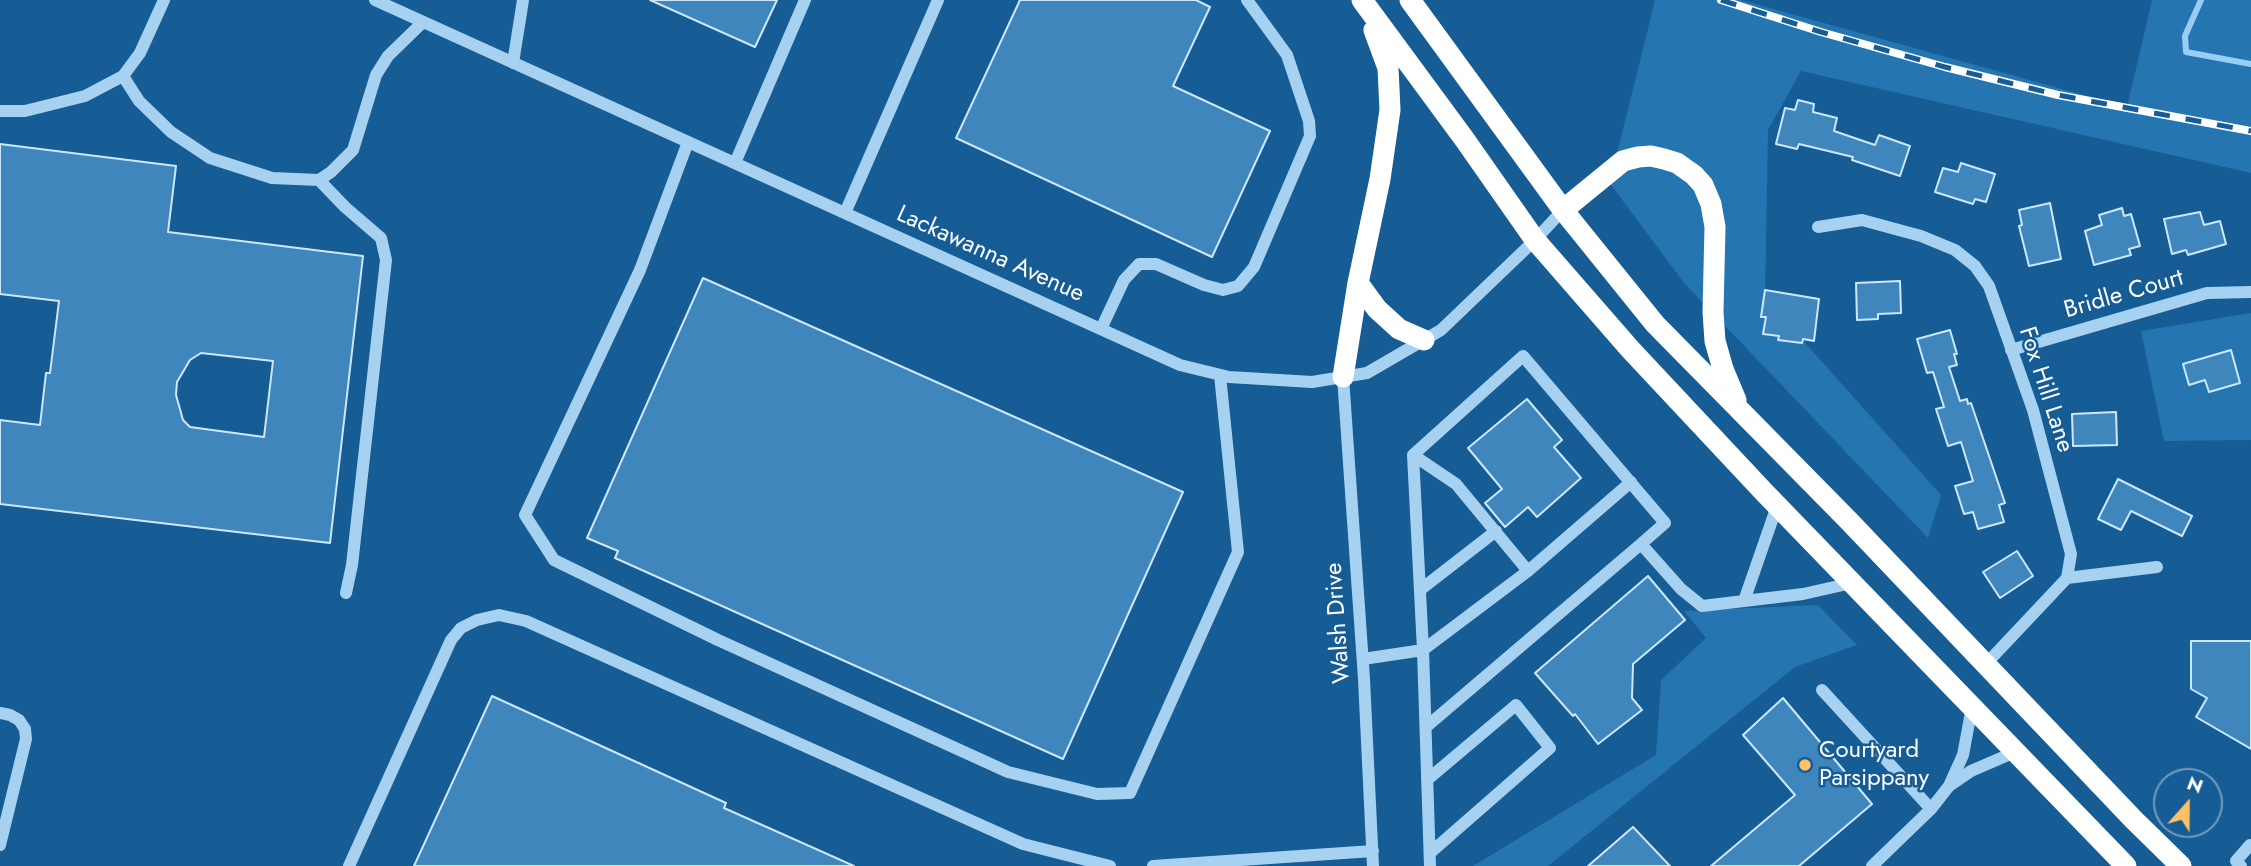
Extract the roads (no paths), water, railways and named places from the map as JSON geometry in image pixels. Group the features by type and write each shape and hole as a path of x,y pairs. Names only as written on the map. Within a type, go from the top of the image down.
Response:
{"highway":[{"path":"1410,0 1563,210 1655,324 2181,866"},
{"path":"1363,2 1535,240 1630,349 1777,506 2126,866"},
{"path":"1343,377 1358,283 1380,179 1390,110 1388,68 1363,2"},
{"path":"1563,210 1623,161 1651,156 1677,163 1694,175 1703,186 1711,204 1715,227 1715,341 1723,369 1741,412"},
{"path":"1358,283 1384,316 1399,328 1424,340"}],"street":[{"path":"0,111 25,111 85,96 123,76 140,53 164,0"},
{"name":"Lackawanna Avenue","path":"375,0 1180,365 1220,375 1312,382 1367,373 1441,330 1563,210"},
{"path":"513,63 523,0"},
{"path":"735,163 805,0"},
{"path":"845,213 938,0"},
{"path":"1101,329 1124,279 1139,264 1156,264 1204,285 1223,290 1238,286 1254,267 1310,136 1309,121 1287,55 1247,0"},
{"path":"123,76 139,101 171,132 210,158 272,178 319,180 353,150 376,75 388,56 423,22"},
{"path":"688,142 640,270 525,515 554,560 718,640 1008,772 1097,794 1130,793 1238,552 1220,375"},
{"path":"319,180 381,238 386,260 352,565 346,593"},
{"name":"Fox Hill Lane","path":"1818,227 1862,220 1921,236 1955,250 1975,266 1989,286 2033,410 2071,554 2067,579"},
{"name":"Bridle Court","path":"2011,350 2207,293 2251,292"},
{"path":"1413,455 1524,356 1665,523 1426,727"},
{"name":"Walsh Drive","path":"1343,377 1363,659 1373,866"},
{"path":"1413,455 1456,484 1528,570"},
{"path":"1413,455 1430,859"},
{"path":"1363,659 1423,650 1528,570 1631,482"},
{"path":"1744,601 1777,506"},
{"path":"1420,590 1496,531"},
{"path":"1642,544 1681,589 1702,606 1803,594 1852,583"},
{"path":"1985,665 2067,579 2157,566"},
{"path":"349,866 451,640 461,628 499,615 526,621 1023,844 1110,866"},
{"path":"1822,690 1931,809"},
{"path":"1427,780 1516,705 1550,748 1430,859"},
{"path":"1872,866 1931,809 1949,786 1963,755 1972,707"},
{"path":"0,713 19,720 25,729 26,739 0,845"},
{"path":"1949,786 1971,771 2015,752"},
{"path":"2241,866 2236,861 2250,845"},
{"path":"1153,866 1373,851"}],"waterway":[{"path":"2201,0 2185,36 2186,52 2251,64"}],"railway":[{"path":"1721,0 1945,67 2058,95 2251,131"}],"place":[{"name":"Courtyard Parsippany","path":"1805,765"}]}
